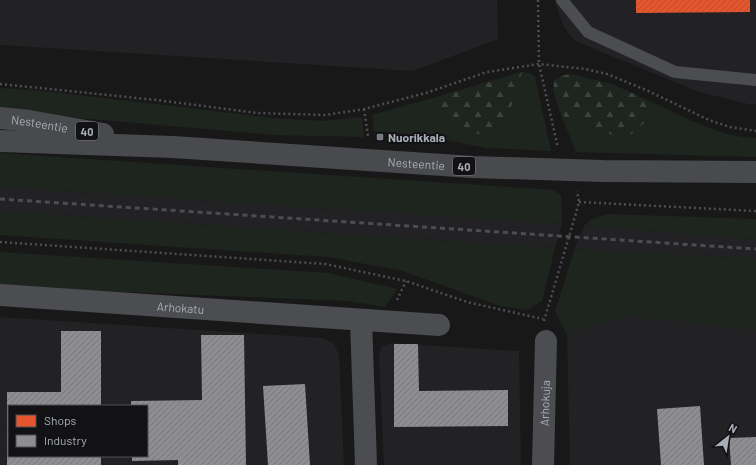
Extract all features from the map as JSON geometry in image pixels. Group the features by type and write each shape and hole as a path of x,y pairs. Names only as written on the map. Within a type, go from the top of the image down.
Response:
{"main road":[{"name":"Nesteentie","path":"0,118 29,121 173,147"},
{"name":"Nesteentie","path":"0,141 173,147 473,167 602,172 756,172"}],"street":[{"name":"Arhokatu","path":"0,295 439,325"},
{"path":"361,320 366,465"},
{"name":"Arhokuja","path":"543,465 546,341"}],"lane":[{"path":"562,0 588,32 675,72 756,80"}],"path":[{"path":"538,0 539,64 558,148"},
{"path":"0,84 157,100 257,113 325,115 364,109 426,93 487,72 539,64 585,69 607,74 646,90 709,120 730,127 756,131"},
{"path":"364,109 368,136"},
{"path":"0,242 325,264 406,281 467,302 544,319 579,202 577,189"},
{"path":"579,202 756,211"}],"shaded area":[{"path":"0,0 497,0 498,39 413,71 0,45"},
{"path":"554,0 756,0 756,104 748,104 699,92 575,41 564,27"},
{"path":"0,187 562,224 555,248 0,211"},
{"path":"584,226 756,240 756,258 575,248"},
{"path":"625,316 756,330 756,465 570,465 567,335"},
{"path":"0,317 322,338 333,343 339,354 344,465 0,465"},
{"path":"392,343 519,351 521,465 384,465 379,356 382,346"}],"green space":[{"path":"522,72 530,73 535,77 551,151 486,148 425,136 374,131 372,115 440,96 444,115 506,116"},
{"path":"522,72 510,109 502,123 490,132 483,134 467,133 453,126 444,114 440,96"},
{"path":"570,74 612,84 654,103 644,123 632,134 612,135 561,115 553,90 554,81 561,76"},
{"path":"0,88 44,91 273,118 323,121 362,117 364,137 274,135 0,111"},
{"path":"654,103 704,126 742,137 756,138 756,157 576,152 561,115 612,135 644,123"},
{"path":"0,153 553,190 561,195 562,224 0,187"},
{"path":"0,211 555,248 542,301 528,310 500,306 403,271 328,257 0,235"},
{"path":"607,214 756,219 756,240 584,226 590,220"},
{"path":"575,248 756,258 756,330 625,316 567,335 555,311"},
{"path":"0,252 328,273 397,289 385,307 348,301 0,287"}],"building: Shops":[{"path":"636,0 750,0 750,12 636,13"}],"building: Industry":[{"path":"61,331 101,331 101,405 8,405 8,457 101,457 101,465 7,465 7,392 61,392"},
{"path":"201,335 244,335 246,465 178,465 178,460 132,461 132,457 148,457 148,405 131,405 131,401 202,400"},
{"path":"394,344 418,344 419,391 508,390 508,426 394,427"},
{"path":"305,384 310,465 268,465 263,386"},
{"path":"700,406 704,465 661,465 657,409"},
{"path":"756,437 756,465 731,465 729,438"}],"railway":[{"path":"0,199 756,249"}],"place":[{"name":"Nuorikkala","path":"380,137"}]}
